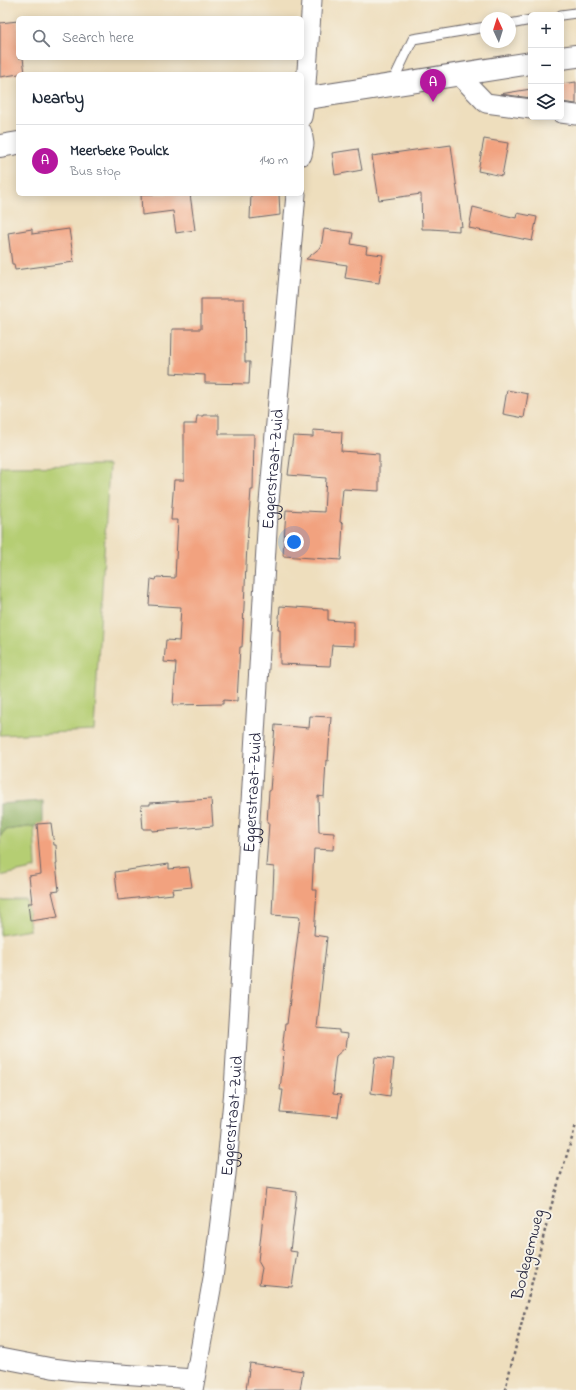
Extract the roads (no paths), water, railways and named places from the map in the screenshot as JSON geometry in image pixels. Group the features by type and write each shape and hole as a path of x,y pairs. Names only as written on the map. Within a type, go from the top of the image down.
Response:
{"main road":[{"path":"564,58 576,56"},
{"path":"304,105 390,85 528,64"},
{"path":"0,146 16,143"}],"street":[{"path":"304,93 312,0"},
{"path":"459,75 486,104 528,110"},
{"path":"564,113 576,115"},
{"name":"Eggerstraat-Zuid","path":"193,1385 213,1278 226,1174 234,1082 268,514 296,196"},
{"path":"0,1358 76,1371 193,1385"}],"lane":[{"path":"564,15 576,13"},
{"path":"516,23 528,21"},
{"path":"390,85 413,39 480,29"}],"place":[{"name":"Meerbeke Poulck","path":"433,102"}]}
